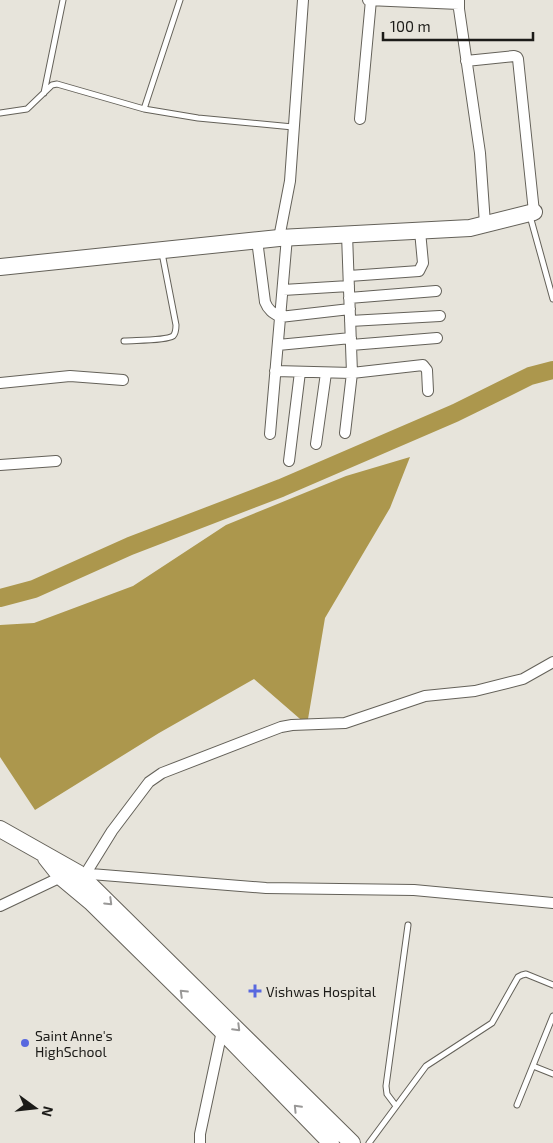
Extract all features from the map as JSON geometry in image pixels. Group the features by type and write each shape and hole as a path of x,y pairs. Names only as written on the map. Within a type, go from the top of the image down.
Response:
{"main road":[{"path":"0,267 257,240 470,228 531,213"},
{"path":"0,829 82,873 207,1007 222,1031 331,1143"},
{"path":"42,852 61,877 207,1007 352,1143"}],"street":[{"path":"270,434 283,290 283,238 290,181 303,0"},
{"path":"360,119 370,0 459,2 480,152 485,224"},
{"path":"466,61 514,56 518,59 531,213"},
{"path":"283,290 419,271 423,264 420,230"},
{"path":"345,434 352,374 347,234"},
{"path":"257,240 265,302 272,312 280,317 350,310"},
{"path":"349,298 436,291"},
{"path":"350,321 440,316"},
{"path":"278,345 437,338"},
{"path":"275,371 352,374 423,365 427,370 428,391"},
{"path":"289,461 300,372"},
{"path":"316,444 326,373"},
{"path":"0,383 63,376 123,380"},
{"path":"0,465 56,461"},
{"path":"82,873 149,782 162,773 281,728 345,723 425,696 475,691 523,680 553,662"},
{"path":"0,906 61,877 82,873 266,888 414,890 553,903"},
{"path":"200,1143 200,1134 222,1031"}],"lane":[{"path":"44,94 63,0"},
{"path":"144,109 180,0"},
{"path":"0,113 27,109 52,86 57,84 144,109 198,118 293,127"},
{"path":"531,213 553,299"},
{"path":"124,341 164,338 172,336 176,331 162,250"},
{"path":"396,1106 387,1094 386,1086 408,925"},
{"path":"369,1143 426,1066 492,1023 518,977 526,974 553,985"},
{"path":"517,1105 553,1016"},
{"path":"533,1066 553,1074"}],"shaded area":[{"path":"410,457 390,508 325,618 307,725 254,679 159,733 35,810 0,757 0,625 34,623 133,586 226,525 346,476"}],"waterway":[{"path":"0,598 34,589 130,546 281,488 455,413 530,376 553,370"}],"place":[{"name":"Vishwas Hospital","path":"255,991"},
{"name":"Saint Anne's HighSchool","path":"25,1043"}]}
